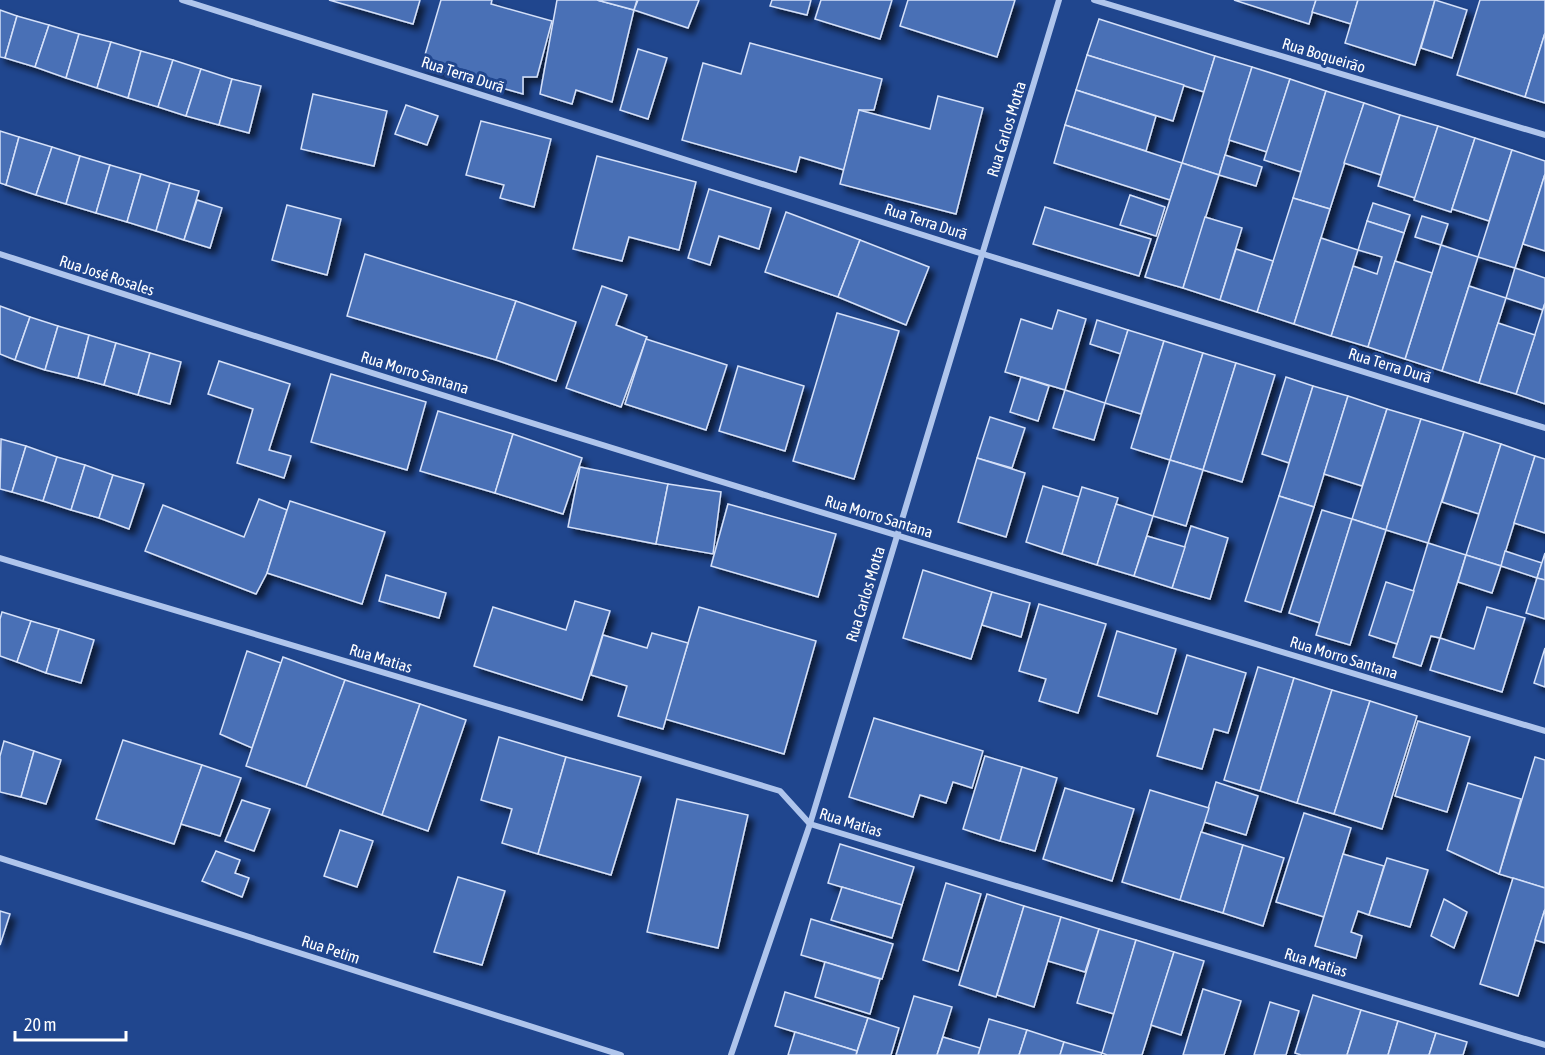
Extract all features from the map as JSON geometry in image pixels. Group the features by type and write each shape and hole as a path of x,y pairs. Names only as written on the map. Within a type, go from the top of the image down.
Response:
{"street":[{"name":"Rua Terra Durã","path":"182,0 983,254 1545,428"},
{"name":"Rua Carlos Motta","path":"731,1055 810,824 1059,0"},
{"name":"Rua Boqueirão","path":"1094,0 1545,135"},
{"name":"Rua José Rosales","path":"0,254 206,321"},
{"name":"Rua Morro Santana","path":"206,321 897,536 1545,731"},
{"name":"Rua Matias","path":"0,558 780,791 810,824 1545,1045"},
{"name":"Rua Petim","path":"0,858 621,1055"}],"building":[{"path":"329,0 420,0 413,24"},
{"path":"441,0 492,0 491,4 552,21 537,77 523,77 523,94 422,65"},
{"path":"557,0 597,0 634,10 612,102 576,90 572,104 540,94"},
{"path":"597,0 637,0 634,10"},
{"path":"638,0 699,0 688,28 634,10"},
{"path":"772,0 811,0 807,15 770,6"},
{"path":"821,0 892,0 880,39 815,19"},
{"path":"908,0 1015,0 997,57 900,26"},
{"path":"1234,0 1316,0 1309,24"},
{"path":"1316,0 1358,0 1351,24 1312,12"},
{"path":"1358,0 1435,0 1415,65 1345,43"},
{"path":"1435,0 1467,10 1452,58 1421,48"},
{"path":"1480,0 1545,0 1545,33 1525,97 1457,75"},
{"path":"0,10 17,16 5,58 0,57"},
{"path":"17,16 49,25 35,67 5,58"},
{"path":"1099,19 1215,56 1204,92 1087,55"},
{"path":"49,25 79,34 66,78 35,67"},
{"path":"1545,33 1545,103 1525,97"},
{"path":"79,34 111,42 97,88 66,78"},
{"path":"111,42 141,51 128,98 97,88"},
{"path":"750,43 882,79 874,110 859,110 844,170 800,157 796,172 682,140 703,63 741,74"},
{"path":"638,49 667,58 648,119 620,110"},
{"path":"141,51 173,60 158,107 128,98"},
{"path":"1087,55 1184,85 1173,121 1076,90"},
{"path":"1215,56 1252,67 1219,175 1182,163"},
{"path":"173,60 201,69 186,116 158,107"},
{"path":"1252,67 1290,79 1267,152 1229,140"},
{"path":"201,69 232,79 219,125 186,116"},
{"path":"232,79 261,86 249,133 219,125"},
{"path":"1290,79 1326,91 1301,172 1264,160"},
{"path":"1076,90 1156,116 1146,151 1065,125"},
{"path":"1326,91 1364,103 1330,209 1293,198"},
{"path":"313,94 387,111 374,166 301,149"},
{"path":"938,96 983,108 956,214 840,184 859,110 930,129"},
{"path":"1364,103 1400,115 1381,175 1344,163"},
{"path":"406,105 438,116 427,145 395,134"},
{"path":"1400,115 1438,126 1415,198 1378,186"},
{"path":"481,121 551,139 534,207 500,198 504,185 466,175"},
{"path":"1065,125 1182,163 1170,200 1054,163"},
{"path":"1438,126 1475,138 1451,212 1414,200"},
{"path":"0,131 19,137 6,185 0,183"},
{"path":"19,137 52,147 36,195 6,185"},
{"path":"1475,138 1512,150 1489,221 1452,209"},
{"path":"52,147 80,156 66,204 36,195"},
{"path":"1512,150 1545,161 1545,174 1515,268 1478,257"},
{"path":"1225,155 1262,167 1256,186 1219,175"},
{"path":"80,156 110,165 96,213 66,204"},
{"path":"597,156 696,182 679,250 629,237 622,261 573,249"},
{"path":"1182,163 1219,175 1183,288 1145,277"},
{"path":"110,165 141,174 127,222 96,213"},
{"path":"141,174 170,183 156,231 127,222"},
{"path":"1545,174 1545,251 1523,244"},
{"path":"170,183 199,191 184,240 156,231"},
{"path":"709,189 771,208 759,249 719,236 710,265 688,258"},
{"path":"1130,195 1165,207 1156,236 1120,225"},
{"path":"1293,198 1330,209 1294,324 1257,312"},
{"path":"197,200 222,208 210,248 184,240"},
{"path":"1373,203 1410,215 1404,233 1367,221"},
{"path":"287,205 341,219 327,275 272,260"},
{"path":"1045,207 1151,239 1139,276 1033,244"},
{"path":"786,212 860,240 838,297 765,272"},
{"path":"1422,216 1448,224 1441,245 1415,237"},
{"path":"1205,217 1242,228 1220,300 1183,288"},
{"path":"1367,221 1404,233 1368,347 1331,336 1353,266 1377,274 1382,257 1358,250"},
{"path":"1321,238 1358,250 1331,336 1294,324"},
{"path":"860,240 929,267 906,325 838,297"},
{"path":"1441,245 1478,257 1442,371 1405,359"},
{"path":"1236,249 1273,261 1257,312 1220,300"},
{"path":"365,254 516,301 496,360 347,316"},
{"path":"1395,261 1432,273 1405,359 1368,347"},
{"path":"1515,268 1545,278 1543,310 1506,298"},
{"path":"602,286 627,295 616,325 647,337 621,407 566,388"},
{"path":"1469,286 1506,298 1479,383 1442,371"},
{"path":"516,301 576,322 556,381 496,360"},
{"path":"1545,303 1545,404 1516,394"},
{"path":"0,306 30,317 15,360 0,354"},
{"path":"1058,310 1086,319 1065,390 1005,372 1021,319 1052,329"},
{"path":"837,313 899,331 854,479 793,461"},
{"path":"30,317 58,326 45,370 15,360"},
{"path":"1097,320 1128,330 1121,354 1090,344"},
{"path":"1498,323 1535,335 1516,394 1479,383"},
{"path":"58,326 89,335 78,378 45,370"},
{"path":"1128,330 1164,341 1141,414 1105,403"},
{"path":"89,335 116,343 104,385 78,378"},
{"path":"646,339 727,365 706,430 625,404"},
{"path":"1164,341 1203,353 1170,460 1131,448"},
{"path":"116,343 150,353 138,395 104,385"},
{"path":"150,353 181,362 170,404 138,395"},
{"path":"1203,353 1236,363 1203,470 1170,460"},
{"path":"219,361 290,384 269,450 291,456 284,478 237,463 253,409 208,394"},
{"path":"1236,363 1275,375 1242,482 1203,470"},
{"path":"738,366 804,386 785,451 719,431"},
{"path":"331,374 426,402 407,470 311,442"},
{"path":"1021,377 1049,386 1038,421 1010,412"},
{"path":"1286,377 1313,386 1289,463 1262,454"},
{"path":"1313,386 1348,396 1314,507 1279,496"},
{"path":"1065,390 1105,403 1094,440 1053,428"},
{"path":"1348,396 1387,409 1362,486 1324,474"},
{"path":"1387,409 1421,419 1386,530 1352,519"},
{"path":"438,411 513,434 495,493 420,471"},
{"path":"990,417 1025,428 1012,468 977,458"},
{"path":"1421,419 1464,432 1428,543 1386,530"},
{"path":"1464,432 1501,444 1479,514 1442,502"},
{"path":"513,434 582,458 563,514 495,493"},
{"path":"1,439 26,446 12,492 0,489"},
{"path":"1501,444 1535,456 1501,566 1466,555"},
{"path":"26,446 57,457 43,501 12,492"},
{"path":"1535,456 1545,459 1545,533 1514,523"},
{"path":"57,457 85,465 71,510 43,501"},
{"path":"977,458 1025,473 1006,537 958,522"},
{"path":"1170,460 1203,470 1186,526 1153,516"},
{"path":"85,465 113,475 99,518 71,510"},
{"path":"580,467 668,484 656,544 568,527"},
{"path":"113,475 144,484 129,529 99,518"},
{"path":"668,484 721,492 713,554 656,544"},
{"path":"1043,486 1079,497 1062,554 1026,542"},
{"path":"1082,487 1118,498 1097,565 1062,554"},
{"path":"1279,496 1314,507 1281,612 1245,601"},
{"path":"259,499 287,510 267,573 256,594 145,551 163,505 244,537"},
{"path":"290,501 385,532 362,604 267,573"},
{"path":"728,504 836,534 818,597 711,566"},
{"path":"1116,504 1153,516 1134,576 1097,565"},
{"path":"1322,510 1352,519 1320,623 1289,613"},
{"path":"1352,519 1386,530 1350,645 1316,635"},
{"path":"1191,526 1228,538 1210,599 1172,588"},
{"path":"1147,536 1185,547 1172,588 1134,576"},
{"path":"1428,543 1466,555 1440,638 1431,636 1421,666 1393,657"},
{"path":"1505,551 1542,563 1537,578 1501,566"},
{"path":"1545,553 1545,580 1537,578"},
{"path":"1466,555 1501,566 1492,593 1458,582"},
{"path":"923,570 992,592 971,659 903,638"},
{"path":"386,575 446,593 439,618 379,601"},
{"path":"1537,578 1545,580 1545,619 1526,613"},
{"path":"1386,582 1414,591 1397,644 1369,635"},
{"path":"992,592 1030,603 1021,637 982,625"},
{"path":"575,601 610,611 582,700 474,666 493,607 566,630"},
{"path":"1039,604 1106,624 1078,713 1039,701 1046,679 1019,671"},
{"path":"699,607 816,641 784,754 665,719"},
{"path":"1487,607 1525,618 1502,692 1430,670 1440,638 1474,649"},
{"path":"2,612 31,621 17,662 0,656"},
{"path":"31,621 59,629 46,673 17,662"},
{"path":"59,629 94,640 81,683 46,673"},
{"path":"1117,631 1176,649 1157,714 1098,696"},
{"path":"652,633 688,643 663,729 618,716 627,686 591,675 603,635 647,648"},
{"path":"1545,648 1545,687 1534,683"},
{"path":"247,651 281,663 252,748 220,734"},
{"path":"1187,655 1246,673 1228,733 1214,729 1202,769 1157,756"},
{"path":"283,657 345,680 306,787 246,766"},
{"path":"1258,667 1294,678 1260,791 1224,780"},
{"path":"1294,678 1332,690 1297,803 1260,791"},
{"path":"345,680 420,704 382,815 306,787"},
{"path":"1332,690 1370,701 1334,814 1297,803"},
{"path":"1370,701 1417,716 1382,829 1334,814"},
{"path":"420,704 466,720 428,831 382,815"},
{"path":"874,718 983,751 972,788 953,782 946,803 920,795 913,817 849,797"},
{"path":"1418,721 1470,737 1447,812 1395,796"},
{"path":"499,737 566,757 538,854 502,843 512,809 481,800"},
{"path":"123,740 202,765 174,844 96,819"},
{"path":"4,741 34,751 21,797 0,792 0,756"},
{"path":"34,751 61,760 46,804 21,797"},
{"path":"985,756 1022,767 1000,841 963,829"},
{"path":"566,757 641,777 611,875 538,854"},
{"path":"1535,757 1545,760 1545,888 1499,874"},
{"path":"202,765 241,778 220,836 181,824"},
{"path":"1022,767 1057,778 1035,851 1000,841"},
{"path":"1216,782 1258,796 1246,835 1204,822"},
{"path":"1468,783 1521,799 1499,874 1447,850"},
{"path":"1065,788 1134,809 1112,881 1043,859"},
{"path":"1150,790 1209,808 1180,900 1122,882"},
{"path":"677,799 748,815 718,948 647,932"},
{"path":"242,800 270,809 254,851 225,841"},
{"path":"1304,813 1351,828 1324,917 1276,902"},
{"path":"340,830 373,841 357,887 324,876"},
{"path":"1201,832 1243,845 1223,913 1180,900"},
{"path":"840,844 914,867 902,905 828,883"},
{"path":"1243,845 1284,858 1263,926 1223,913"},
{"path":"216,851 240,860 235,873 249,878 242,897 202,881"},
{"path":"1343,854 1384,866 1369,915 1358,911 1351,932 1362,936 1356,958 1315,946"},
{"path":"1387,858 1428,870 1410,927 1369,915"},
{"path":"458,877 505,891 482,965 434,952"},
{"path":"1513,878 1545,888 1545,909 1518,996 1480,984"},
{"path":"946,883 981,894 958,971 923,960"},
{"path":"842,887 902,905 892,938 831,920"},
{"path":"987,894 1024,906 996,997 959,985"},
{"path":"1444,899 1467,912 1454,948 1431,936"},
{"path":"1024,906 1061,917 1034,1007 997,995"},
{"path":"1545,909 1545,943 1535,940"},
{"path":"0,911 10,914 0,945"},
{"path":"1061,917 1099,929 1085,972 1048,961"},
{"path":"811,919 893,944 882,979 801,955"},
{"path":"1099,929 1136,940 1114,1014 1077,1003"},
{"path":"1136,940 1174,952 1142,1055 1107,1055 1102,1053"},
{"path":"1174,952 1204,961 1181,1035 1151,1025"},
{"path":"825,962 880,979 870,1014 815,997"},
{"path":"1203,989 1241,1001 1224,1055 1183,1055"},
{"path":"785,992 868,1018 857,1051 775,1026"},
{"path":"1313,995 1361,1010 1347,1055 1295,1053"},
{"path":"914,996 952,1007 937,1055 896,1055"},
{"path":"1270,1002 1299,1011 1286,1055 1254,1055"},
{"path":"1361,1010 1398,1021 1388,1055 1347,1055"},
{"path":"868,1018 899,1028 891,1055 856,1055"},
{"path":"989,1019 1027,1030 1019,1055 978,1055"},
{"path":"1398,1021 1436,1033 1429,1055 1388,1055"},
{"path":"1027,1030 1064,1042 1060,1055 1019,1055"},
{"path":"795,1032 857,1051 856,1055 788,1055"},
{"path":"1436,1033 1467,1042 1463,1055 1429,1055"},
{"path":"943,1037 980,1048 978,1055 937,1055"},
{"path":"1064,1042 1102,1053 1101,1055 1060,1055"}]}
